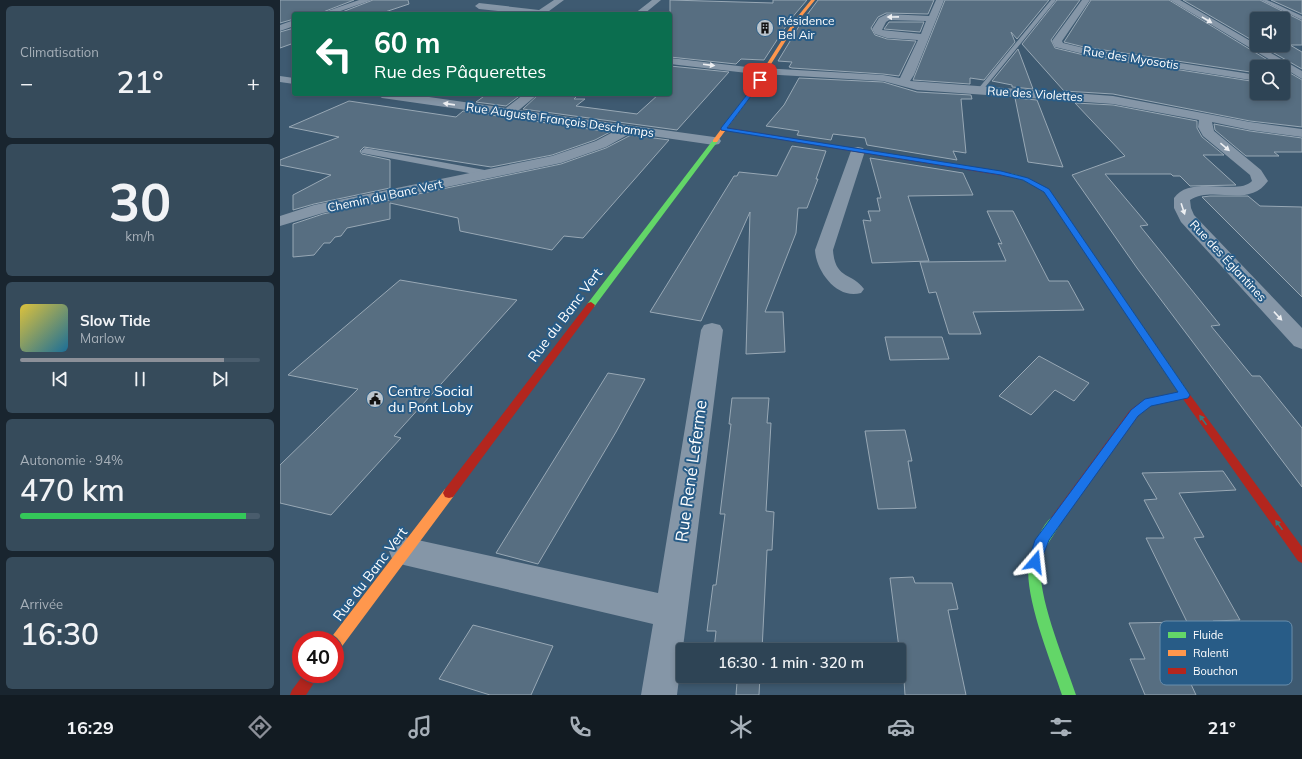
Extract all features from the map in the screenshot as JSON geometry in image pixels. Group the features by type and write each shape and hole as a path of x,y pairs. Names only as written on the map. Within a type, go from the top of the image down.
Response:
{"street":[{"path":"329,12 368,0"},
{"path":"546,0 558,1"},
{"path":"641,12 657,0"},
{"name":"Rue du Banc Vert","path":"344,632 723,129 766,71 796,21 813,0"},
{"path":"902,83 908,75 940,0"},
{"name":"Rue des Myosotis","path":"1086,0 1057,41 1059,45 1077,50 1250,77"},
{"path":"1174,0 1302,77"},
{"path":"542,12 558,1"},
{"path":"479,6 532,12"},
{"path":"924,37 884,34 878,32 877,30 882,20 886,17 932,19"},
{"path":"280,28 292,24"},
{"name":"Rue des Violettes","path":"672,61 766,71 878,78 917,86 1113,100 1263,128 1302,133"},
{"path":"1290,78 1302,77"},
{"path":"280,79 292,81"},
{"name":"Rue Auguste François Deschamps","path":"395,96 627,130 714,141"},
{"path":"507,113 529,96"},
{"name":"Rue des Églantines","path":"1206,117 1204,127 1208,133 1256,173 1260,181 1256,186 1248,190 1205,190 1190,193 1182,198 1181,206 1183,211 1187,218 1302,341"},
{"path":"723,129 1011,175 1025,179 1047,191 1185,395 1302,557"},
{"name":"Chemin du Banc Vert","path":"280,221 320,209 490,174 567,156 605,142 627,130"},
{"path":"854,290 832,275 824,255 826,241 858,151"},
{"name":"Rue René Leferme","path":"659,695 712,330"},
{"path":"1069,695 1037,593 1034,573 1040,544 1134,413 1148,402 1185,395"},
{"path":"404,551 671,612"},
{"path":"297,695 306,683"}],"lane":[{"path":"980,90 1054,0"},
{"path":"1263,0 1302,18"},
{"name":"Chemin du Banc Vert","path":"365,151 490,174"}],"building":[{"path":"280,0 354,0 323,12 292,12 292,20 280,23"},
{"path":"373,0 408,0 409,4 385,12 342,12"},
{"path":"670,0 773,3 773,0 807,0 790,20 764,60 741,59 736,64 672,57 672,12 670,12"},
{"path":"818,0 934,0 928,14 886,13 878,17 871,28 875,35 887,39 916,41 899,76 792,68 789,67 792,62 778,61 801,23"},
{"path":"945,0 1049,0 1017,39 1011,32 1015,42 984,80 970,78 970,84 913,80"},
{"path":"1057,0 1080,0 1051,40 1055,48 1084,55 1250,81 1250,100 1290,100 1290,73 1302,80 1302,127 1250,121 1113,94 1064,91 1022,44"},
{"path":"1091,0 1169,0 1250,49 1250,52 1254,52 1268,60 1250,60 1250,72 1084,47 1064,42"},
{"path":"1183,0 1260,0 1284,12 1250,12 1250,39"},
{"path":"1271,0 1302,0 1302,14"},
{"path":"1290,15 1302,21 1302,45 1290,45"},
{"path":"889,22 924,22 920,32 884,29"},
{"path":"292,29 292,44 280,48 280,32"},
{"path":"1290,45 1302,52 1302,69 1290,62 1290,60 1286,60 1272,52 1290,52"},
{"path":"1018,49 1033,89 1012,87 1012,85 992,81"},
{"path":"672,66 729,72 677,130 523,109 537,96 577,96 574,99 585,99 576,106 637,114 657,96 672,96"},
{"path":"799,78 883,82 917,92 971,95 972,99 961,99 966,153 953,151 957,160 867,145 865,138 833,134 831,140 797,135 799,131 766,126 784,105"},
{"path":"484,96 519,96 506,106 476,102"},
{"path":"1015,98 1037,100 1063,167 1028,162"},
{"path":"349,101 456,117 463,111 610,132 595,140 552,155 491,167 364,147 360,151 362,154 390,160 390,188 314,204 293,210 293,195 331,175 280,165 280,160 339,137 289,127"},
{"path":"1075,103 1113,105 1197,121 1197,128 1202,137 1224,155 1203,155 1236,185 1190,186 1180,176 1173,176 1171,174 1105,174 1148,225 1140,226 1220,325 1211,326 1252,376 1260,376 1302,428 1302,487 1137,268 1072,175 1125,156"},
{"path":"1214,124 1250,131 1302,138 1302,152 1274,152 1279,156 1246,156 1215,130"},
{"path":"631,135 669,140 583,238 564,236 552,250 460,231 458,218 390,203 390,219 347,228 341,236 335,237 330,243 324,243 314,255 293,257 293,224 323,214 561,164 606,148"},
{"path":"792,146 826,151 816,179 818,179 807,208 798,208 796,233 765,312 783,312 785,352 746,354 750,212 701,321 650,312 734,176 737,176 739,172 777,176"},
{"path":"870,158 963,173 973,195 908,196 929,261 872,263 863,220 871,221 868,211 880,211 877,198 881,198"},
{"path":"1248,196 1260,206 1302,207 1302,297 1202,197"},
{"path":"987,211 1013,211 1049,281 1068,281 1084,310 973,312 981,334 949,334 936,292 929,293 920,262 1006,261 998,243 1002,244"},
{"name":"Centre Social du Pont Loby","path":"400,280 517,300 394,436 401,438 331,515 280,503 280,465 358,389 288,375"},
{"path":"885,337 942,337 949,359 890,360"},
{"path":"1039,356 1089,383 1074,401 1055,390 1031,415 999,396"},
{"path":"608,373 645,379 616,432 538,564 496,553"},
{"path":"732,398 769,398 767,423 771,423 766,511 774,512 772,550 767,550 762,643 715,643 716,631 707,631 713,585 716,585 725,514 720,514 731,424 729,424"},
{"path":"905,430 912,461 908,461 916,508 878,509 865,431"},
{"path":"1223,471 1236,490 1179,493 1204,537 1194,538 1240,620 1187,621 1146,538 1164,538 1144,500 1157,499 1142,473"},
{"path":"913,577 915,583 952,583 958,609 948,610 966,695 905,695 906,643 898,643 890,578"},
{"path":"1160,622 1160,685 1191,685 1196,695 1145,695 1130,659 1145,659 1129,623"},
{"path":"473,625 553,646 531,695 490,695 439,679"},
{"path":"737,683 760,683 759,695 736,695"}],"traffic: fast":[{"path":"591,305 715,141"},
{"path":"1010,175 1025,179 1047,191 1185,395"},
{"path":"1056,520 1041,544 1035,561 1034,574 1046,627 1069,695"}],"traffic: slow":[{"path":"715,141 751,93 796,21 813,0"},
{"path":"344,632 449,493"}],"traffic: jam":[{"path":"723,129 1010,175"},
{"path":"449,493 591,305"},
{"path":"1185,395 1302,557"},
{"path":"1056,520 1134,413 1148,402 1185,395"},
{"path":"297,695 306,683"}],"place":[{"name":"Résidence Bel Air","path":"765,28"},
{"name":"Centre Social du Pont Loby","path":"375,399"}],"route":[{"path":"760,80 723,129 1001,173 1025,179 1047,191 1185,395 1148,402 1134,413 1044,536 1035,562"}]}
